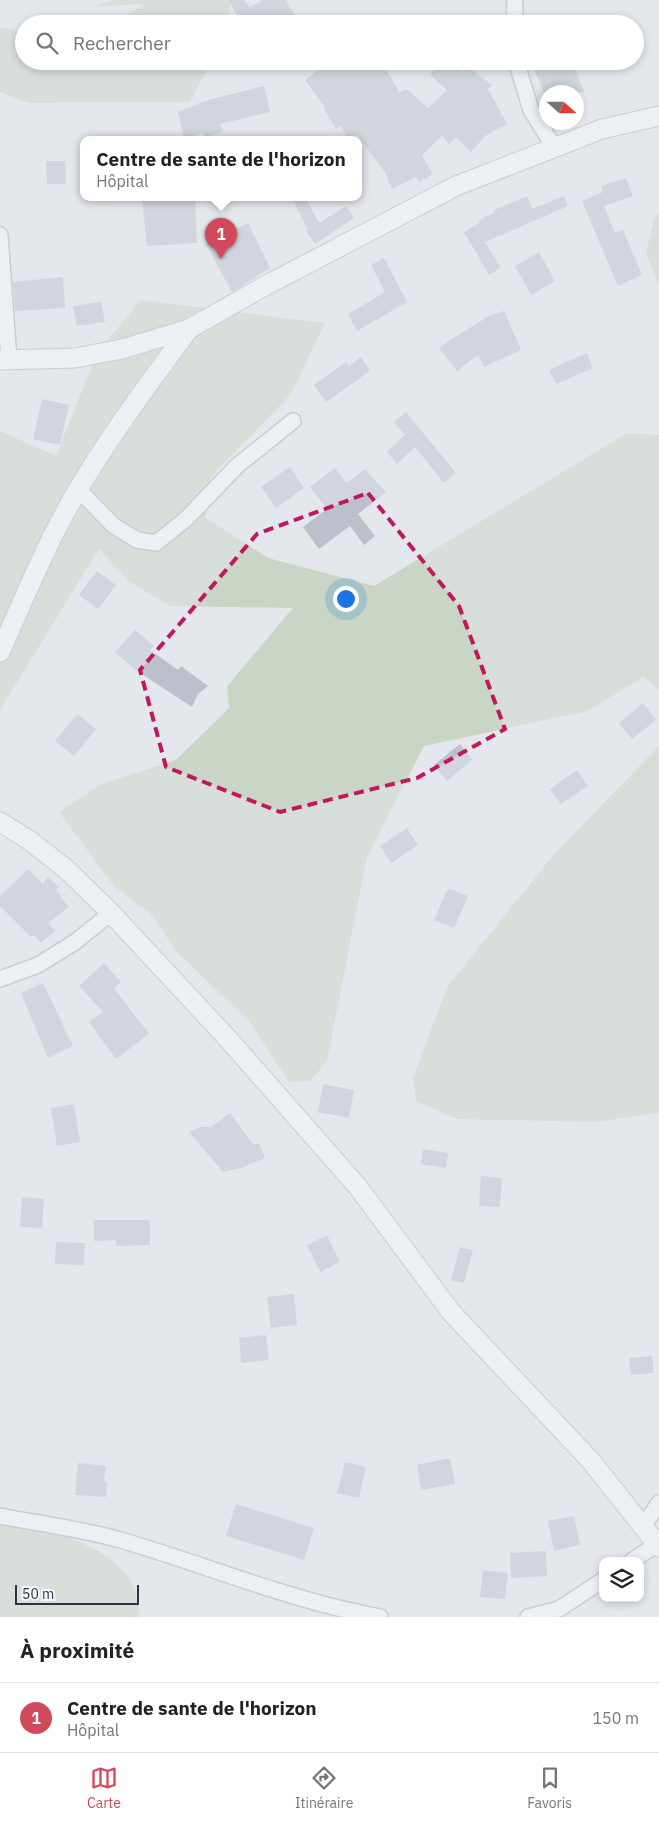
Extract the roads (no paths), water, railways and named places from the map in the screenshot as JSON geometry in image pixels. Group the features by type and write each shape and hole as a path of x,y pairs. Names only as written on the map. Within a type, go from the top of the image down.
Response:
{"street":[{"path":"514,15 515,0"},
{"path":"519,70 531,110 554,147"},
{"path":"0,235 5,360 75,358 122,349 189,329 391,218 456,186 602,130 659,116"},
{"path":"0,652 51,540 78,489 117,427 189,329"},
{"path":"78,489 114,526 136,540 156,543 186,519 237,466 293,421"},
{"path":"0,822 29,840 66,869 110,913 229,1040 333,1157 405,1247 451,1312 591,1461 643,1526 658,1546 639,1557"},
{"path":"0,979 38,965 75,942 110,913"},
{"path":"643,1526 659,1503"},
{"path":"0,1516 122,1540 238,1580 348,1611 380,1617"},
{"path":"528,1617 559,1609 599,1583"}],"place":[{"name":"Centre de sante de l'horizon","path":"221,259"}]}
